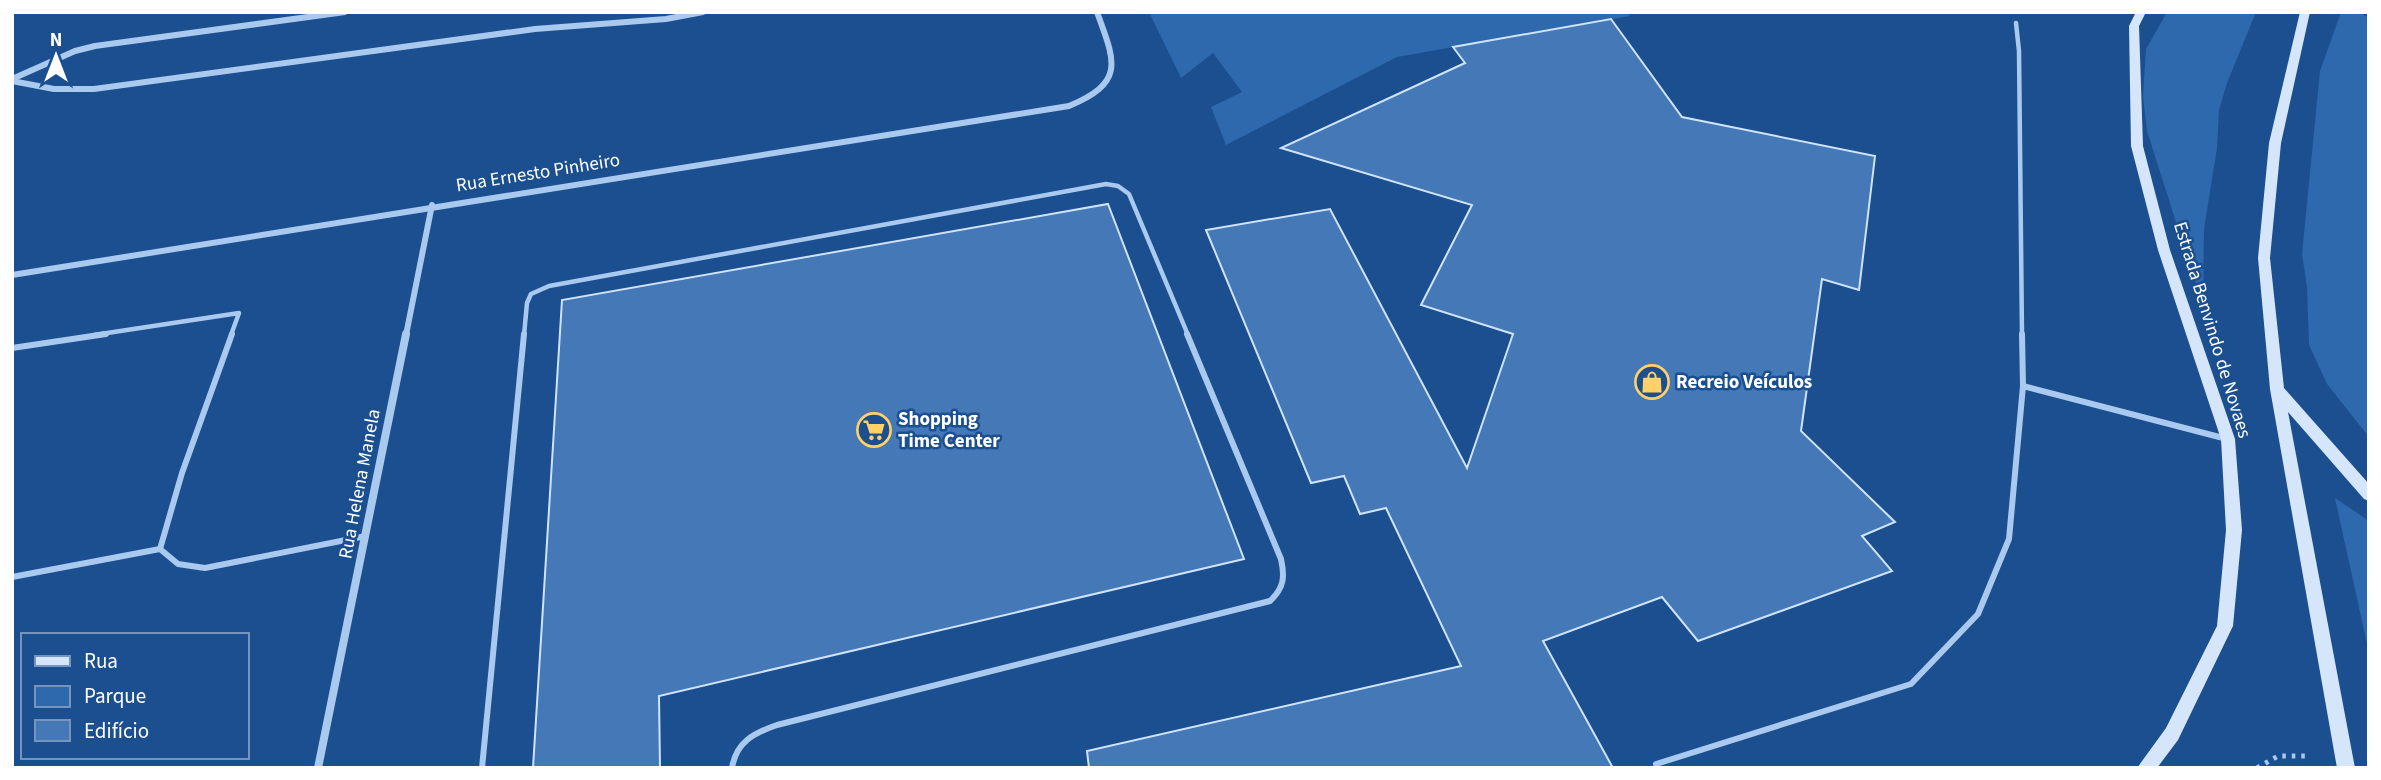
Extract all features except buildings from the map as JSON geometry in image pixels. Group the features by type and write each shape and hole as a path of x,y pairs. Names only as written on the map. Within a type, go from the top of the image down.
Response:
{"street":[{"path":"12,80 75,51 95,46 345,12"},
{"path":"12,80 74,91 536,29 630,22 703,12"},
{"name":"Rua Ernesto Pinheiro","path":"12,275 432,205 1069,106 1094,97 1108,84 1111,69 1110,48 1097,12"},
{"name":"Estrada Benvindo de Novaes","path":"2141,12 2134,26 2137,146 2164,250 2228,439 2234,530 2225,626 2172,733 2146,768"},
{"name":"Estrada Benvindo de Novaes","path":"2305,12 2275,143 2264,258 2277,388 2346,768"},
{"name":"Rua Helena Manela","path":"318,768 432,205"},
{"path":"2277,388 2369,495"}],"lane":[{"path":"1656,764 1911,684 1978,614 2009,539 2023,386 2020,64 2016,23"},
{"path":"482,768 527,303 531,294 549,286 1083,186 1111,183 1122,186 1129,194 1281,559 1285,576 1281,592 1270,601 777,725 754,733 739,745 733,768"},
{"path":"12,348 239,313 182,473 160,549"},
{"path":"2023,386 2228,439"},
{"path":"160,549 175,564 193,568 214,567 366,536"},
{"path":"12,577 160,549"}],"path":[{"path":"2257,768 2278,756 2306,756"}],"green space":[{"path":"1149,12 1627,12 1630,16 1397,57 1226,145 1211,107 1242,92 1213,53 1181,78"},
{"path":"2167,12 2256,12 2219,110 2217,148 2204,229 2203,307 2147,131 2143,96 2146,49"},
{"path":"2341,12 2359,12 2369,18 2369,437 2327,384 2309,345 2307,287 2302,254 2320,71"},
{"path":"2335,498 2369,521 2369,653"}],"place":[{"name":"Recreio Veículos","path":"1652,382"},
{"name":"Shopping Time Center","path":"874,430"}]}
